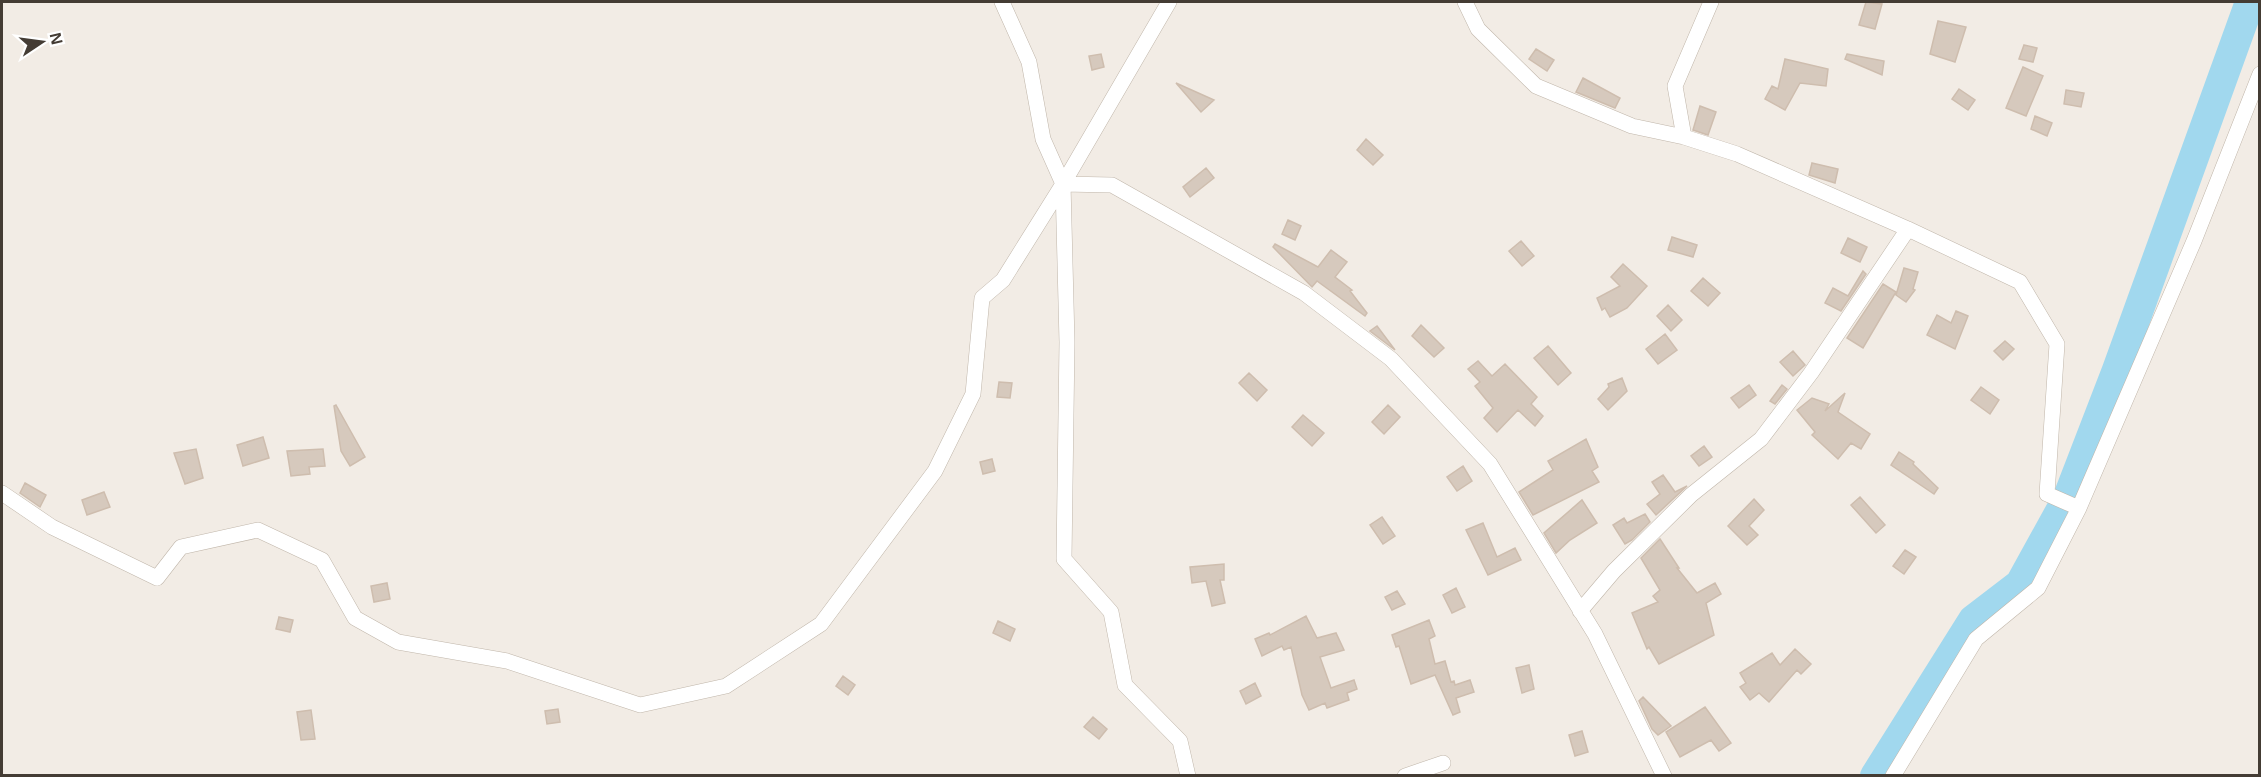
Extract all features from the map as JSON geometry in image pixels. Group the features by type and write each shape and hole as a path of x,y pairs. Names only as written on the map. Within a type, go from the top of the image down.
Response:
{"street":[{"path":"1002,2 1029,62 1043,139 1063,184 1067,342 1064,560 1111,612 1125,685 1180,741 1188,776"},
{"path":"2,493 52,527 157,578 181,547 258,530 322,560 355,618 398,642 507,661 640,705 726,686 821,624 935,471 973,394 982,298 1003,280 1063,184 1169,2"},
{"path":"1465,2 1478,29 1536,87 1632,126 1684,137 1737,154 1908,229 2020,282 2057,344 2047,494 2072,506"},
{"path":"1684,137 1675,86 1711,2"},
{"path":"1893,776 1976,639 2038,588 2072,506 2194,241 2259,74"},
{"path":"1063,184 1112,185 1304,293 1391,359 1490,464 1595,634 1664,776"},
{"path":"1580,611 1614,571 1691,495 1761,439 1811,373 1908,229"},
{"path":"1405,776 1443,763"}],"building":[{"path":"1866,2 1882,4 1875,29 1859,25"},
{"path":"1938,21 1966,27 1955,62 1930,54"},
{"path":"2024,45 2037,48 2033,62 2019,59"},
{"path":"1536,49 1554,60 1547,71 1529,59"},
{"path":"1101,54 1104,67 1092,70 1089,56"},
{"path":"1847,54 1884,61 1882,75 1845,59"},
{"path":"1785,59 1828,69 1826,86 1800,83 1785,110 1765,99 1772,86 1778,89"},
{"path":"2023,67 2043,76 2026,116 2006,108"},
{"path":"1583,78 1620,98 1615,108 1576,92"},
{"path":"1176,83 1214,100 1201,112"},
{"path":"1959,89 1975,100 1968,110 1952,99"},
{"path":"2066,90 2084,93 2081,107 2064,104"},
{"path":"1700,106 1716,112 1708,135 1693,130"},
{"path":"2035,116 2052,123 2047,136 2031,129"},
{"path":"1366,139 1383,155 1373,165 1357,150"},
{"path":"1812,163 1838,169 1835,183 1809,175"},
{"path":"1206,168 1214,178 1190,197 1183,187"},
{"path":"1288,220 1301,226 1295,240 1282,234"},
{"path":"1672,237 1697,245 1693,257 1668,250"},
{"path":"1848,238 1867,247 1860,262 1841,253"},
{"path":"1521,241 1534,256 1522,266 1509,251"},
{"path":"1275,244 1318,267 1331,250 1347,262 1335,277 1352,290 1350,291 1367,313 1365,316 1317,281 1312,287 1273,247"},
{"path":"1623,264 1647,286 1627,308 1610,317 1605,308 1602,310 1597,298 1620,286 1611,277"},
{"path":"1904,268 1918,272 1913,289 1915,290 1906,302 1896,295"},
{"path":"1863,271 1866,274 1841,311 1825,303 1833,288 1848,296"},
{"path":"1703,278 1720,293 1708,306 1691,291"},
{"path":"1883,284 1896,292 1863,348 1847,338"},
{"path":"1668,305 1682,320 1671,331 1657,316"},
{"path":"1956,311 1968,316 1955,349 1927,335 1937,315 1951,323"},
{"path":"1421,325 1444,348 1434,357 1412,336"},
{"path":"1377,326 1395,350 1370,331"},
{"path":"1665,334 1677,350 1658,364 1646,349"},
{"path":"2005,341 2014,349 2003,360 1994,351"},
{"path":"1548,346 1571,373 1558,385 1534,358"},
{"path":"1793,351 1805,365 1793,376 1780,362"},
{"path":"1478,361 1492,376 1505,364 1537,397 1531,404 1543,416 1535,426 1518,410 1497,432 1484,418 1493,408 1475,386 1480,382 1468,369"},
{"path":"1249,373 1267,390 1257,401 1239,383"},
{"path":"1622,378 1627,391 1608,410 1598,399 1609,387 1608,384"},
{"path":"999,382 1012,383 1010,398 997,397"},
{"path":"1749,385 1756,395 1739,408 1731,398"},
{"path":"1782,385 1787,389 1775,404 1770,401"},
{"path":"1981,387 1999,400 1990,414 1971,400"},
{"path":"1845,393 1838,412 1870,434 1861,449 1851,443 1838,459 1812,435 1815,432 1797,410 1812,398 1829,404 1825,411"},
{"path":"336,405 365,457 350,466 341,451 334,406"},
{"path":"1388,405 1400,417 1384,434 1372,422"},
{"path":"1303,415 1324,433 1312,446 1292,427"},
{"path":"263,437 269,458 243,466 237,445"},
{"path":"1586,439 1598,467 1592,471 1599,482 1533,515 1519,492 1553,470 1548,461"},
{"path":"1704,446 1712,457 1699,466 1691,456"},
{"path":"196,449 203,478 185,484 174,453"},
{"path":"323,449 325,466 309,467 310,474 291,476 287,451"},
{"path":"1899,452 1914,462 1913,464 1938,488 1934,494 1891,465"},
{"path":"992,459 995,471 983,474 980,462"},
{"path":"1463,466 1472,481 1457,491 1447,477"},
{"path":"1663,475 1675,492 1687,486 1656,515 1647,504 1660,494 1652,482"},
{"path":"25,483 46,495 40,507 20,493"},
{"path":"104,492 110,507 87,515 82,500"},
{"path":"1860,497 1885,525 1876,533 1851,505"},
{"path":"1754,499 1764,510 1749,526 1758,535 1747,545 1728,526"},
{"path":"1582,500 1597,523 1570,540 1556,553 1544,533"},
{"path":"1645,514 1650,522 1625,544 1613,525 1624,518 1627,523"},
{"path":"1382,517 1395,536 1383,544 1370,525"},
{"path":"1483,523 1497,557 1515,548 1521,560 1488,575 1466,530"},
{"path":"1660,539 1679,568 1677,568 1697,593 1715,583 1721,594 1706,603 1714,635 1659,664 1649,647 1647,649 1632,613 1658,602 1653,596 1660,590 1641,558"},
{"path":"1905,550 1916,557 1904,574 1893,566"},
{"path":"1224,564 1224,580 1220,580 1225,603 1212,606 1206,581 1192,583 1190,567"},
{"path":"387,583 390,599 374,602 371,586"},
{"path":"1456,588 1465,607 1452,613 1443,595"},
{"path":"1397,591 1405,604 1392,610 1385,597"},
{"path":"1306,616 1317,638 1336,633 1344,650 1320,657 1331,688 1354,680 1357,689 1347,693 1349,700 1327,708 1325,703 1309,710 1302,695 1291,647 1284,650 1282,646 1262,656 1255,639 1269,633 1270,635"},
{"path":"279,617 293,620 290,632 276,629"},
{"path":"1429,620 1435,636 1429,639 1435,664 1445,661 1451,682 1454,681 1455,685 1470,680 1474,692 1456,698 1460,712 1453,715 1435,675 1411,684 1399,646 1396,647 1392,635"},
{"path":"998,621 1015,629 1010,641 993,633"},
{"path":"1795,649 1811,664 1801,674 1797,670 1769,702 1759,693 1750,700 1740,687 1746,683 1740,673 1772,653 1780,665"},
{"path":"1529,665 1534,689 1522,693 1516,668"},
{"path":"843,676 855,685 848,695 836,686"},
{"path":"1255,683 1261,696 1246,704 1240,691"},
{"path":"1643,697 1671,726 1658,735 1652,729 1639,701"},
{"path":"1705,707 1731,743 1719,751 1711,740 1680,757 1666,732"},
{"path":"558,709 560,722 547,724 545,711"},
{"path":"311,710 315,739 301,740 297,712"},
{"path":"1093,717 1107,729 1099,739 1084,727"},
{"path":"1582,731 1588,752 1575,756 1569,735"}],"waterway":[{"path":"1875,776 1973,620 2020,584 2068,497 2117,370 2250,2"}]}
